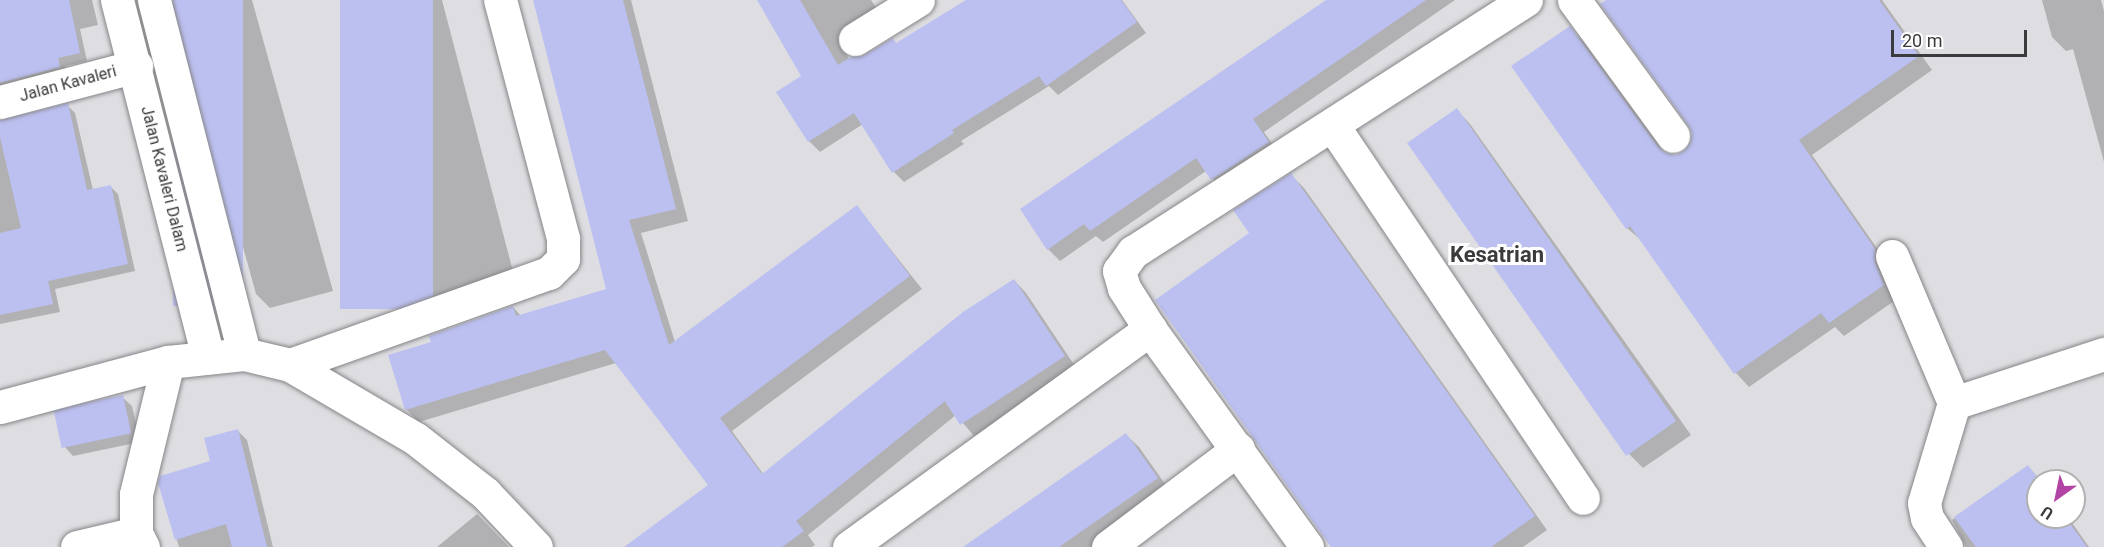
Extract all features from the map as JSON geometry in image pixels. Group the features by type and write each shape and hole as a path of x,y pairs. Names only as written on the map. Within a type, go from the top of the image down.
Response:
{"street":[{"name":"Jalan Kavaleri Dalam","path":"117,0 136,66 208,358"},
{"path":"154,0 244,354"},
{"path":"290,364 549,273 563,259 563,238 500,0"},
{"path":"855,39 918,0"},
{"path":"1307,547 1150,329 1124,288 1119,271 1133,252 1333,126 1526,0"},
{"path":"1574,0 1673,136"},
{"name":"Jalan Kavaleri","path":"0,102 136,66"},
{"path":"1333,126 1583,498"},
{"path":"1892,256 1954,403 1924,503 1927,518 1946,547"},
{"path":"849,547 1150,329"},
{"path":"0,407 168,362 244,354 290,364 416,440 485,492 536,547"},
{"path":"1954,403 2104,354"},
{"path":"77,547 140,540 136,494 168,362"},
{"path":"1108,547 1238,449"}],"building":[{"path":"0,0 69,0 80,53 58,58 60,67 0,83"},
{"path":"173,0 243,0 243,306 173,306"},
{"path":"340,0 433,0 433,309 340,309"},
{"path":"533,0 623,0 676,209 629,220 669,345 857,205 910,276 720,418 762,474 963,312 1014,279 1065,356 960,425 945,401 796,521 804,531 782,547 624,547 708,485 605,350 405,410 388,355 431,342 429,336 513,306 516,316 606,289"},
{"path":"757,0 800,0 838,65 851,57 865,55 893,38 896,43 966,0 1121,0 1137,22 1046,86 1039,76 952,130 954,133 892,173 854,113 808,142 776,92 801,76"},
{"path":"1326,0 1426,0 1253,119 1269,142 1211,180 1196,158 1090,231 1084,224 1047,250 1020,209"},
{"path":"1606,0 1879,0 1919,56 1799,140 1875,249 1875,263 1884,285 1829,323 1821,313 1734,374 1630,226 1626,229 1511,66 1570,26 1658,147 1666,153 1676,155 1684,151 1690,143 1692,133 1688,125 1600,4"},
{"path":"68,103 87,190 111,185 128,264 48,281 53,304 0,315 0,233 21,228 0,137 0,120"},
{"path":"1457,108 1676,421 1626,456 1407,143"},
{"path":"1291,173 1535,516 1491,547 1331,547 1155,300 1249,233 1233,210"},
{"path":"123,395 131,433 62,448 54,410"},
{"path":"238,429 267,547 232,547 226,524 175,540 158,483 160,476 210,461 204,438"},
{"path":"1126,433 1158,478 1059,547 963,547"},
{"path":"2028,465 2031,469 2026,469 2026,529 2074,529 2087,547 1976,547 1954,517"}],"district":[{"name":"Kesatrian","path":"1497,255"}]}
